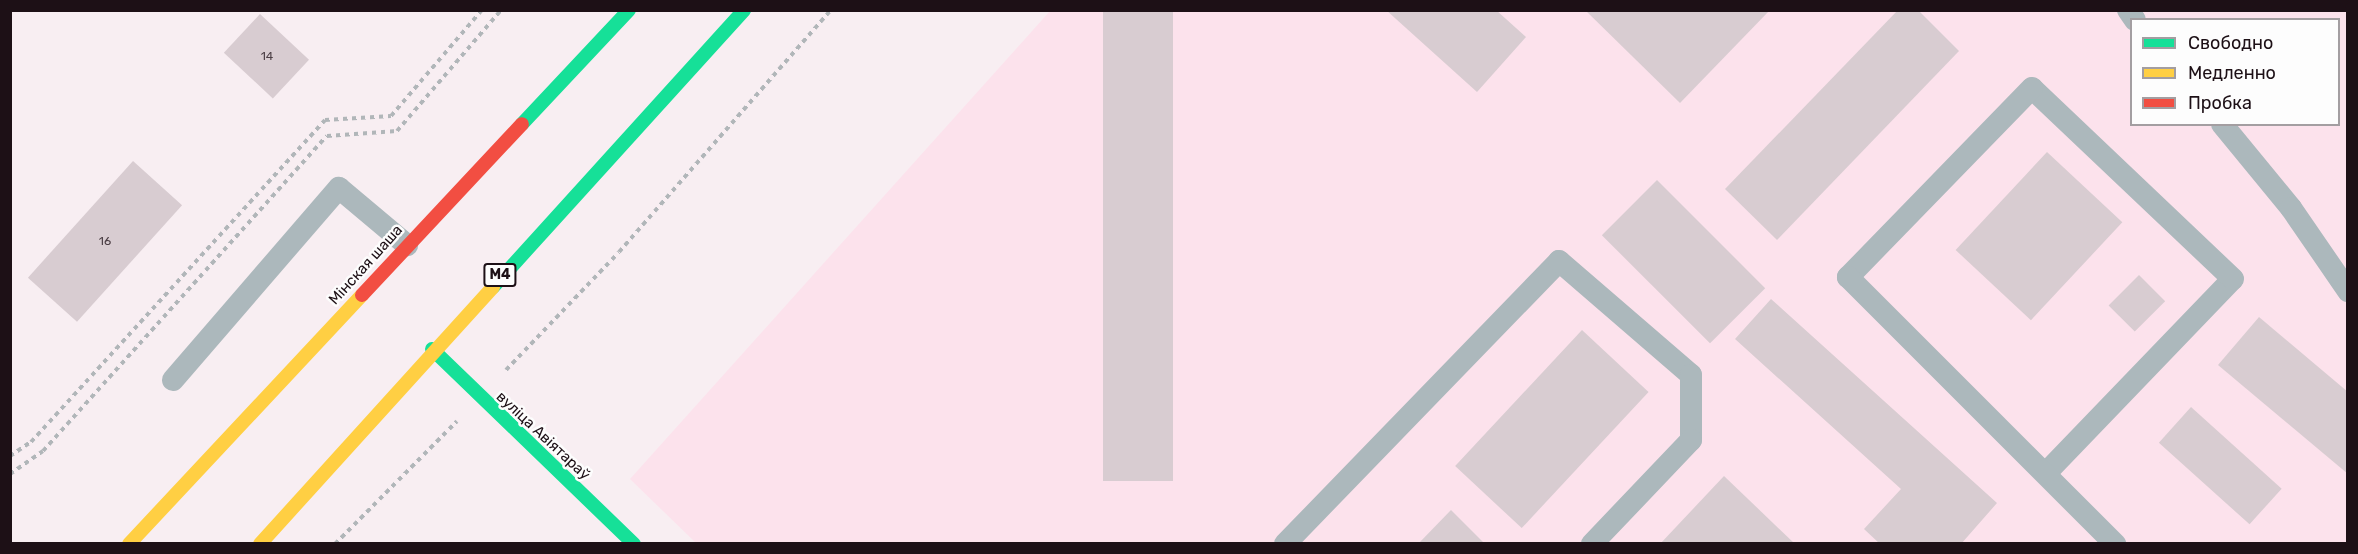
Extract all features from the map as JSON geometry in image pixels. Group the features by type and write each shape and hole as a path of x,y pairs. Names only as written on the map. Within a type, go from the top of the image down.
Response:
{"main road":[{"name":"Мінская шаша","path":"129,543 629,10"},
{"name":"М4","path":"260,543 432,349 744,10"},
{"name":"вуліца Авіятараў","path":"432,349 479,399 634,543"}],"lane":[{"path":"2046,473 2232,279 2032,88 1848,277 2115,543"},
{"path":"2224,126 2291,208 2348,291"},
{"path":"173,380 339,188 407,245"},
{"path":"1285,543 1559,261 1691,375 1691,441 1592,543"}],"path":[{"path":"10,456 31,442 326,120 391,116 482,10"},
{"path":"334,543 479,399 619,252 831,10"}],"shaded area":[{"path":"1050,11 2347,11 2347,543 697,544 630,479"}],"building":[{"path":"1103,10 1173,10 1173,481 1103,481"},
{"path":"1386,10 1496,10 1526,37 1477,92"},
{"path":"1585,10 1770,10 1680,103"},
{"path":"1898,10 1918,10 1959,51 1777,240 1725,189"},
{"path":"260,14 309,60 273,98 224,53"},
{"path":"2047,152 2122,222 2031,320 1956,250"},
{"path":"133,161 182,205 77,322 28,278"},
{"path":"1657,180 1765,288 1710,343 1602,235"},
{"path":"2139,275 2165,301 2135,332 2109,305"},
{"path":"1771,299 1997,503 1961,544 1880,544 1864,529 1901,489 1735,339"},
{"path":"2259,317 2348,392 2348,474 2218,365"},
{"path":"1582,330 1649,392 1522,528 1455,466"},
{"path":"2191,407 2282,489 2250,524 2159,443"},
{"path":"1724,476 1795,544 1660,544"},
{"path":"1451,510 1485,544 1418,544"}],"traffic: fast":[{"path":"522,124 629,10"},
{"path":"493,287 744,10"},
{"path":"432,349 634,544"}],"traffic: slow":[{"path":"260,544 493,287"},
{"path":"129,544 362,295"}],"traffic: jam":[{"path":"362,295 522,124"}]}
